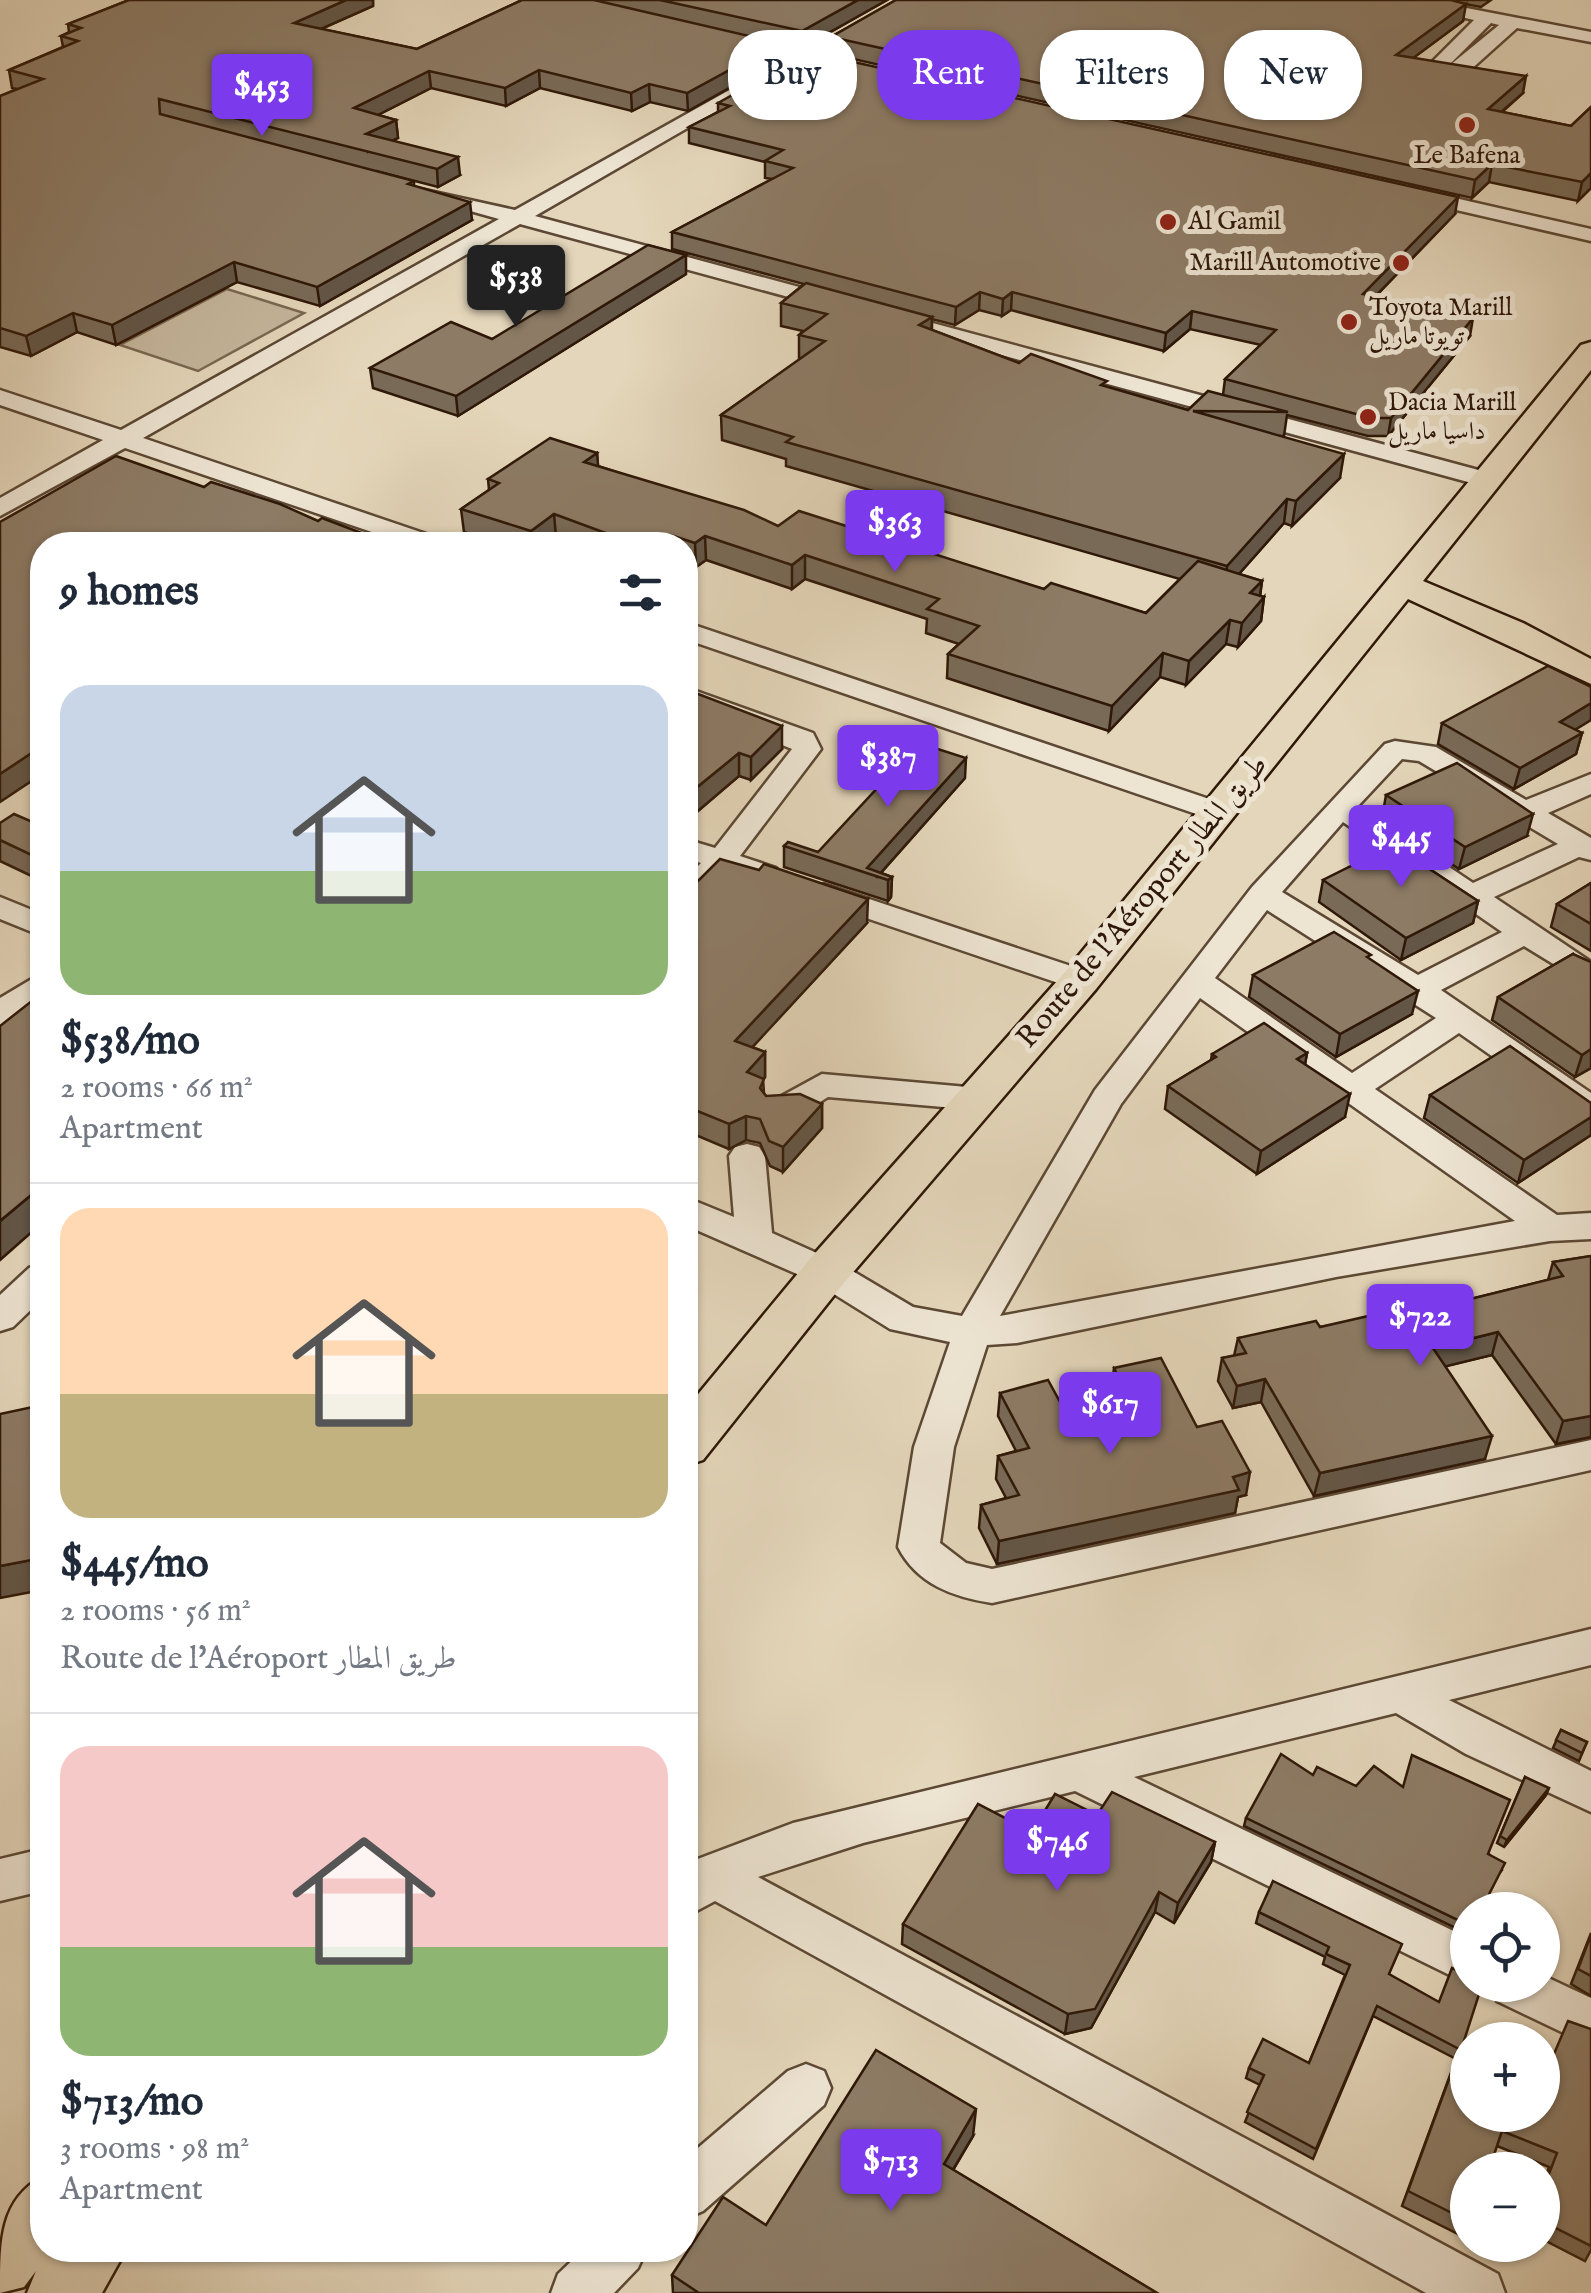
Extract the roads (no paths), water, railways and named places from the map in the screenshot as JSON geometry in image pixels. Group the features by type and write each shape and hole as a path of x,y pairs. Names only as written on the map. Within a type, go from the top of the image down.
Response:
{"main road":[{"name":"Route de l'Aéroport طريق المطار","path":"698,1430 826,1272 1082,980 1591,351"},
{"path":"1415,573 1591,644"},
{"path":"1415,573 1591,673"},
{"path":"0,2263 30,2225"},
{"path":"61,2293 83,2262"}],"street":[{"path":"1398,0 1591,37"},
{"path":"1487,17 1431,73 1451,76 1513,22"},
{"path":"706,35 728,40"},
{"path":"1453,49 1478,53"},
{"path":"0,508 728,99"},
{"path":"402,186 1488,480"},
{"path":"1399,192 1591,235"},
{"path":"0,397 397,532"},
{"path":"698,634 1219,812"},
{"path":"698,700 785,730 802,738 807,749 721,861 698,883"},
{"path":"1586,848 1426,752 1412,748 1395,750 1340,807 1264,894 1106,1098 972,1332 934,1447 919,1547 940,1571 959,1581 992,1586 1591,1455"},
{"path":"1526,812 1591,783"},
{"path":"1340,807 1591,977"},
{"path":"1472,895 1586,848"},
{"path":"698,853 1082,980"},
{"path":"1264,894 1417,990 1591,1109"},
{"path":"0,907 30,921"},
{"path":"1417,990 1526,932"},
{"path":"1196,980 1550,1228"},
{"path":"0,1014 30,992"},
{"path":"1350,1090 1459,1018"},
{"path":"781,1111 822,1085 978,1099"},
{"path":"747,1156 754,1240"},
{"path":"698,1216 826,1272 903,1318 972,1332 1017,1329 1336,1264 1550,1228 1591,1226"},
{"path":"0,1317 30,1288"},
{"path":"698,1885 826,1834 1076,1770 1405,1696 1591,1647"},
{"path":"1405,1696 1482,1740 1591,1792"},
{"path":"1076,1770 1450,1953"},
{"path":"0,1880 30,1873"},
{"path":"698,1885 1479,2293"},
{"path":"1548,2002 1591,2023"},
{"path":"698,2183 806,2088"},
{"path":"577,2293 608,2262"}],"place":[{"name":"Le Bafena","path":"1467,125"},
{"name":"Al Gamil","path":"1168,222"},
{"name":"Marill Automotive","path":"1401,263"},
{"name":"Toyota Marill تويوتا ماريل","path":"1349,322"},
{"name":"Dacia Marill داسيا ماريل","path":"1368,417"}]}
